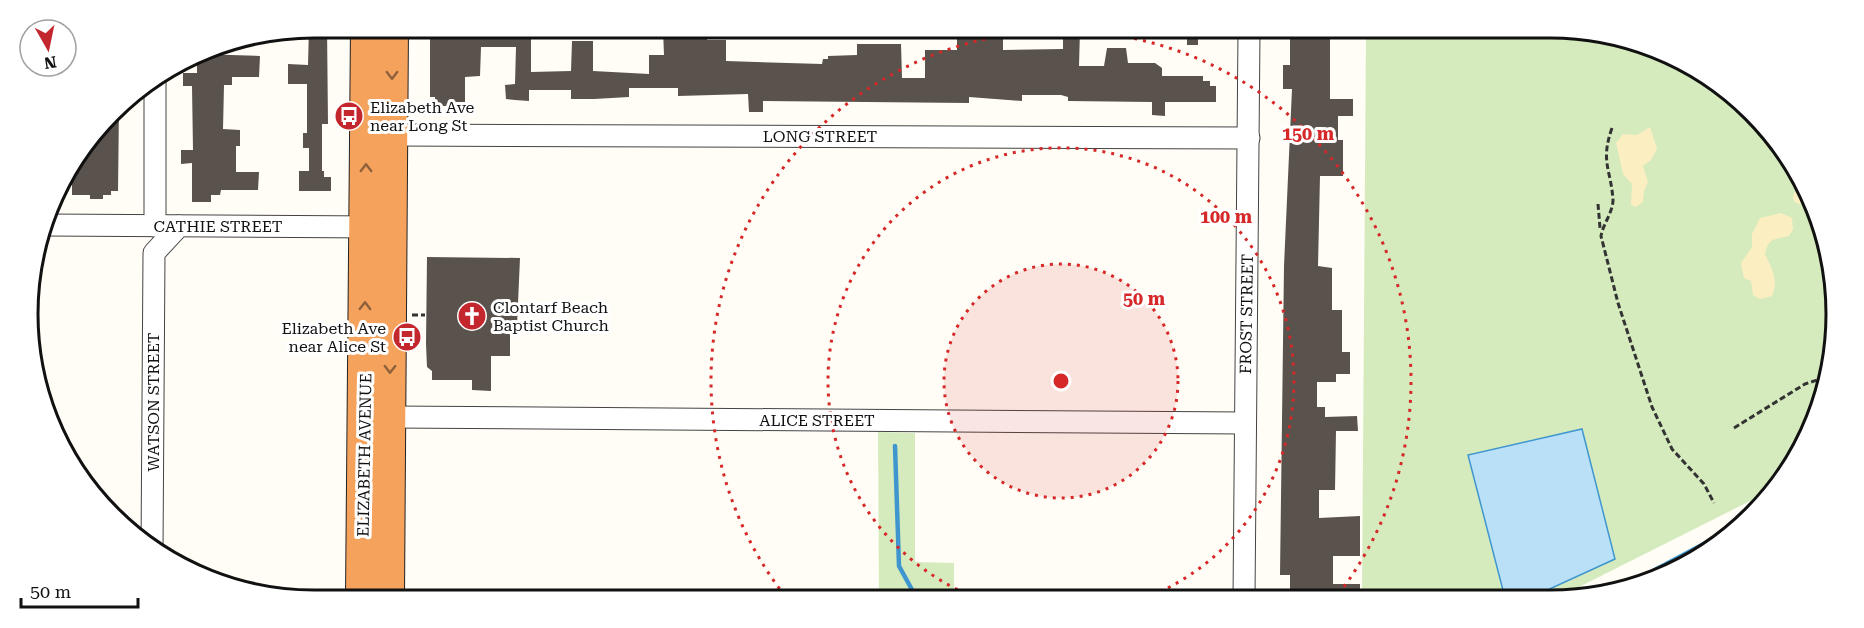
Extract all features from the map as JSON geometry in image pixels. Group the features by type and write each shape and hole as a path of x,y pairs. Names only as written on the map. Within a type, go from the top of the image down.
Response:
{"highway":[{"name":"ELIZABETH AVENUE","path":"368,38 389,417 388,590"},
{"name":"ELIZABETH AVENUE","path":"362,590 379,227 392,135 392,38"}],"street":[{"name":"FROST STREET","path":"1244,590 1249,38"},
{"path":"155,88 155,226"},
{"name":"LONG STREET","path":"392,135 1249,138"},
{"name":"CATHIE STREET","path":"52,225 379,227"},
{"path":"131,225 154,253 178,226"},
{"name":"WATSON STREET","path":"152,538 154,253"},
{"name":"ALICE STREET","path":"389,417 1245,423"}],"path":[{"path":"1601,236 1602,225 1613,202 1605,164 1606,143 1612,128"},
{"path":"1598,204 1601,236 1618,303 1652,407 1672,449 1704,484 1714,503"},
{"path":"414,315 425,315"},
{"path":"1734,428 1805,384 1818,380"}],"green space":[{"path":"1366,38 1568,38 1586,40 1639,52 1672,66 1704,84 1746,118 1780,160 1798,192 1812,225 1821,260 1826,296 1826,332 1821,368 1812,403 1798,436 1780,468 1756,498 1574,589 1362,590"},
{"path":"878,432 915,433 915,562 954,563 954,590 879,590"}],"sand":[{"path":"1650,127 1657,149 1651,160 1643,166 1648,182 1643,202 1636,207 1631,205 1632,184 1623,174 1616,143 1623,134 1637,135"},
{"path":"1797,190 1803,204 1797,204 1793,200"},
{"path":"1781,213 1792,218 1793,229 1789,236 1773,240 1768,245 1765,254 1774,275 1775,285 1772,296 1760,299 1753,295 1751,281 1744,278 1741,263 1752,247 1752,234 1760,218"}],"water":[{"path":"1582,429 1615,559 1547,590 1503,590 1468,455"}],"building":[{"path":"309,38 327,38 328,124 322,124 322,171 324,171 324,177 331,177 331,191 299,191 299,171 309,171 309,148 303,148 303,133 307,133 307,84 288,84 288,64 308,65"},
{"path":"430,38 531,38 531,72 571,71 572,41 593,41 593,71 649,74 649,55 664,55 663,38 726,40 726,61 822,64 823,59 828,59 828,56 857,55 857,44 901,44 902,78 925,78 925,50 957,50 957,38 1003,38 1003,50 1063,49 1063,38 1080,38 1079,66 1104,66 1107,48 1126,48 1128,63 1155,63 1162,68 1162,76 1203,76 1203,81 1210,81 1210,86 1216,86 1216,102 1165,102 1165,116 1152,115 1152,102 1068,101 1068,97 1061,95 1022,95 1022,101 969,97 969,103 763,101 763,112 749,112 748,94 678,96 678,88 629,88 629,97 594,99 571,99 571,90 529,90 529,101 506,99 505,85 515,84 516,47 481,47 480,76 465,77 465,106 435,106 435,97 430,97"},
{"path":"1187,38 1198,38 1198,45 1187,45"},
{"path":"1290,38 1330,38 1330,99 1353,99 1353,116 1338,116 1338,140 1343,140 1343,176 1320,176 1318,266 1332,268 1332,310 1342,310 1342,352 1350,352 1350,374 1336,374 1336,382 1317,382 1317,407 1325,407 1325,417 1357,416 1358,431 1336,431 1335,490 1319,490 1319,518 1360,516 1360,556 1333,556 1333,584 1360,584 1360,590 1290,590 1290,575 1280,575 1284,266 1292,89 1283,89 1283,65 1290,65"},
{"path":"218,55 260,56 259,77 232,77 232,85 224,85 223,129 240,130 240,146 236,146 236,172 259,172 258,190 221,190 220,195 211,195 211,202 192,202 192,163 181,164 181,150 193,150 192,86 183,86 183,73 197,73 197,64"},
{"path":"119,117 118,191 111,191 111,195 103,195 103,199 90,199 90,195 72,195 72,181 84,160"},
{"name":"Clontarf Beach Baptist Church","path":"427,257 520,258 517,326 510,326 510,356 491,356 491,391 472,390 472,380 432,380 432,371 427,367 426,344"}],"waterway":[{"path":"895,446 899,566 912,590"},
{"path":"1660,567 1704,544"}],"place":[{"name":"Elizabeth Ave near Long St","path":"349,116"},
{"name":"Clontarf Beach Baptist Church","path":"472,316"},
{"name":"Elizabeth Ave near Alice St","path":"407,337"}]}
